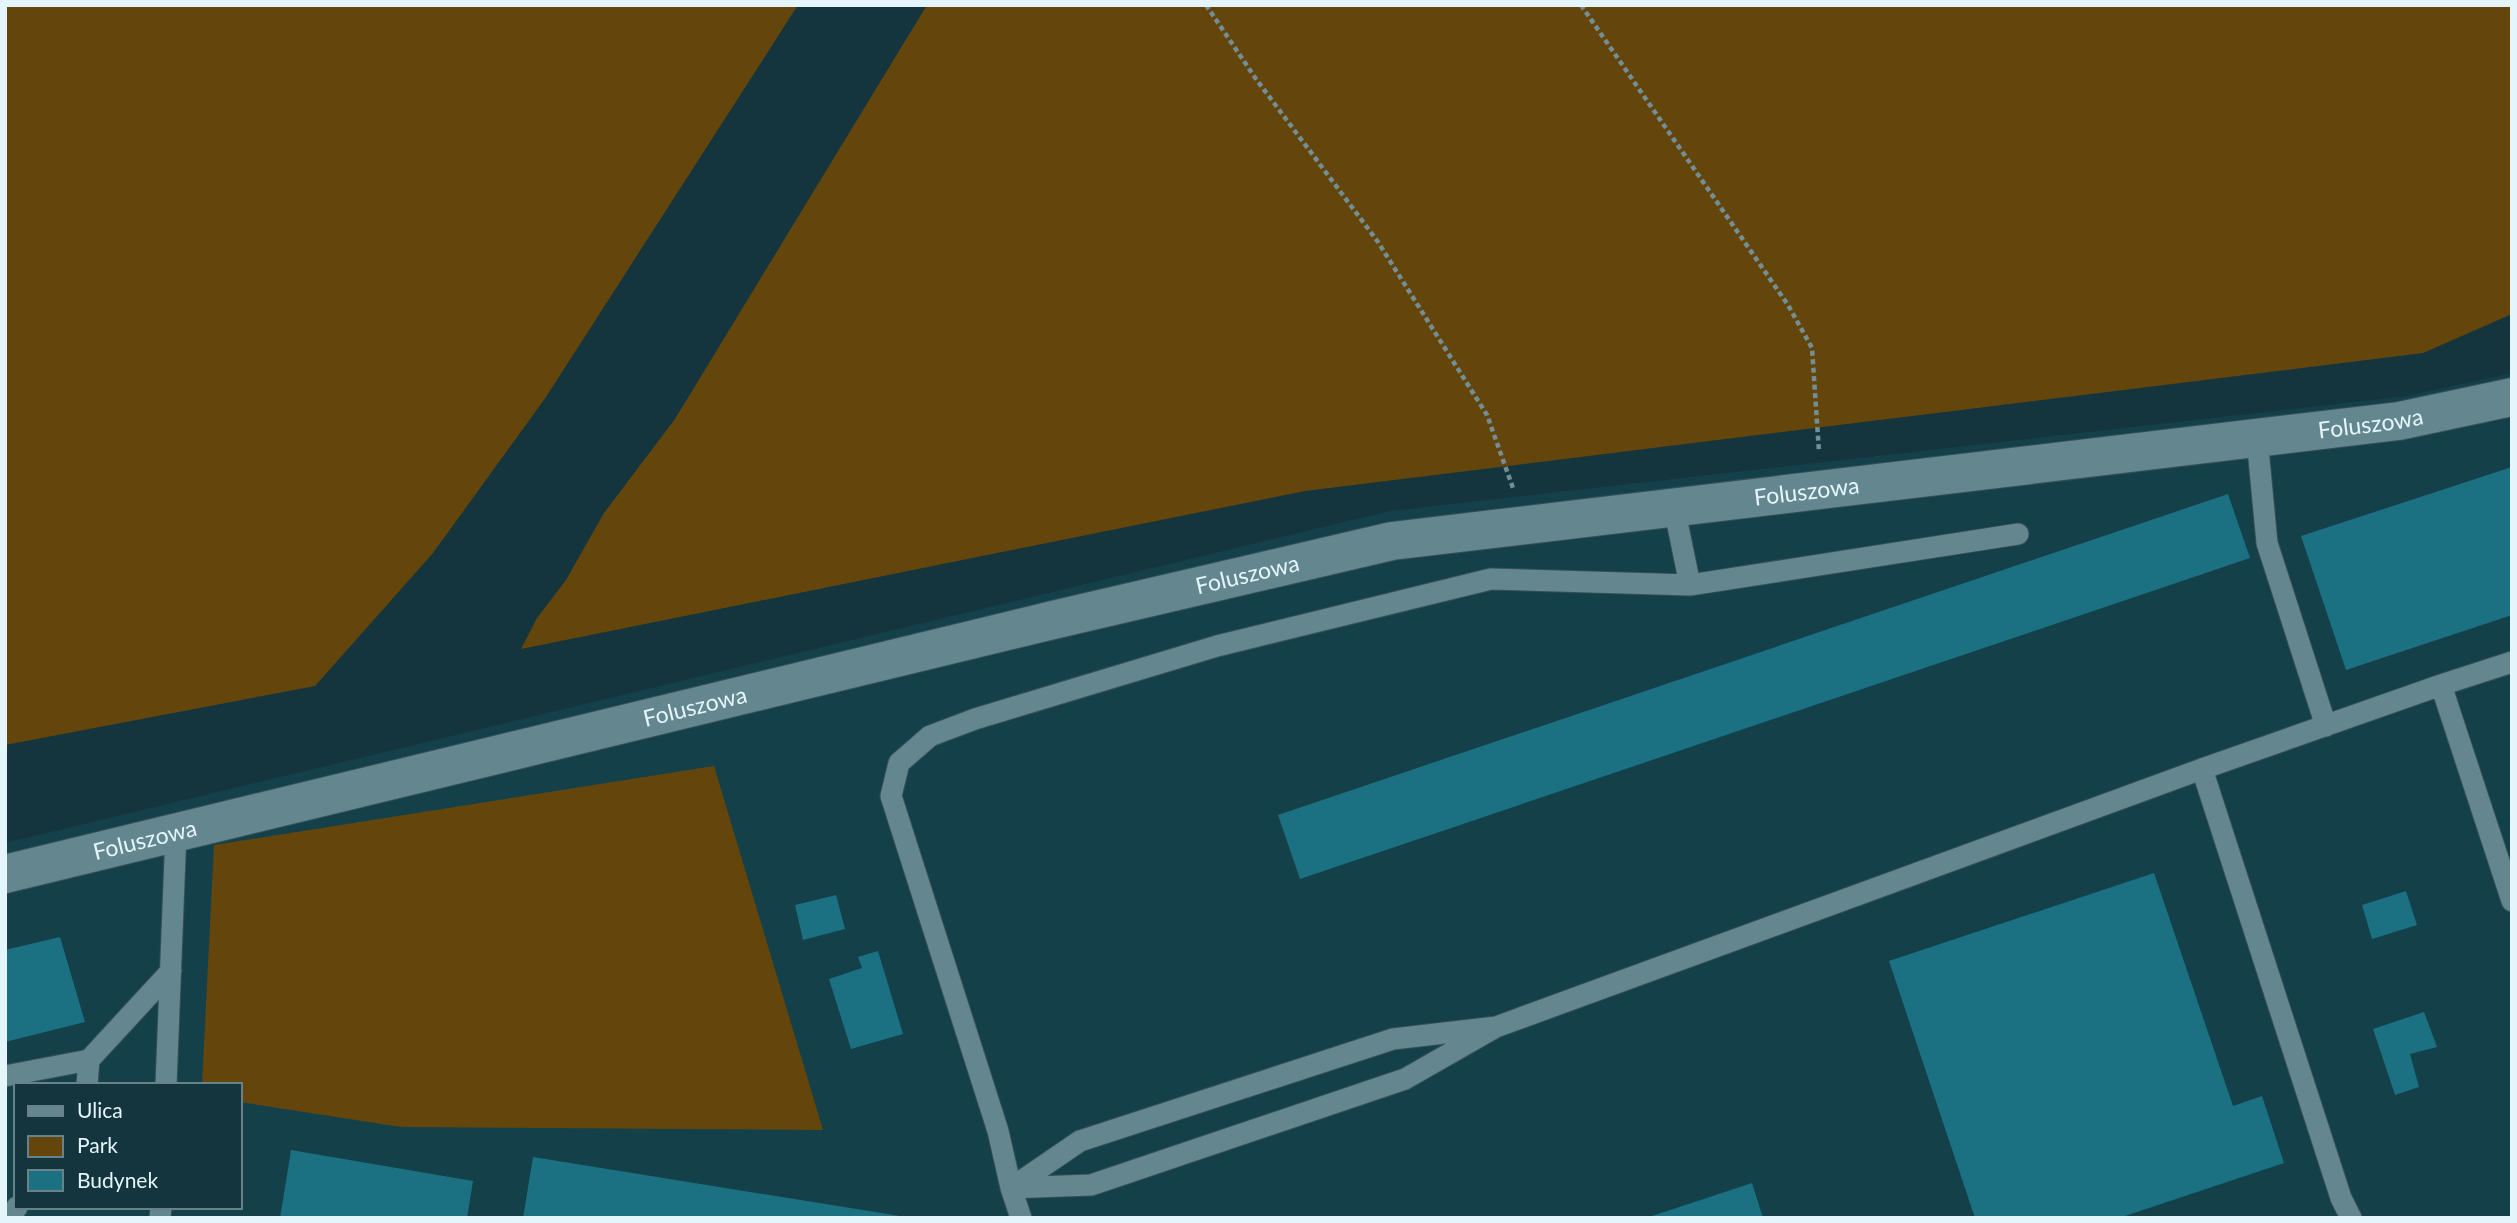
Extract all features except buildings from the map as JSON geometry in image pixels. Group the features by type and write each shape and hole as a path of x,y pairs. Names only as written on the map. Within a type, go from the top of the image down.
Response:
{"street":[{"name":"Foluszowa","path":"5,874 1040,623 1392,541 2399,421 2512,397"}],"lane":[{"path":"2257,438 2267,543 2326,726"},
{"path":"1674,507 1690,584"},
{"path":"1021,1218 998,1131 891,796 899,763 930,736 975,719 1217,646 1491,579 1690,584 2018,534"},
{"path":"1011,1188 1091,1185 1405,1079 1496,1027 2202,769 2512,662"},
{"path":"2441,685 2512,901"},
{"path":"2202,769 2340,1198 2351,1218"},
{"path":"166,1083 176,832"},
{"path":"5,1076 89,1060 171,971"},
{"path":"1011,1188 1080,1140 1393,1039 1496,1027"},
{"path":"87,1083 89,1060"}],"path":[{"path":"1206,5 1256,79 1378,242 1487,415 1526,525"},
{"path":"1581,5 1788,305 1812,348 1821,490"}],"shaded area":[{"path":"2512,373 2512,1218 5,1218 5,843 1390,511 2407,396"}],"green space":[{"path":"5,5 798,5 546,397 433,553 315,686 5,745"},
{"path":"927,5 2512,5 2512,314 2423,353 1305,491 521,649 537,618 566,580 604,513 675,419"},
{"path":"714,766 823,1130 401,1127 242,1102 242,1083 202,1083 214,845"}]}
